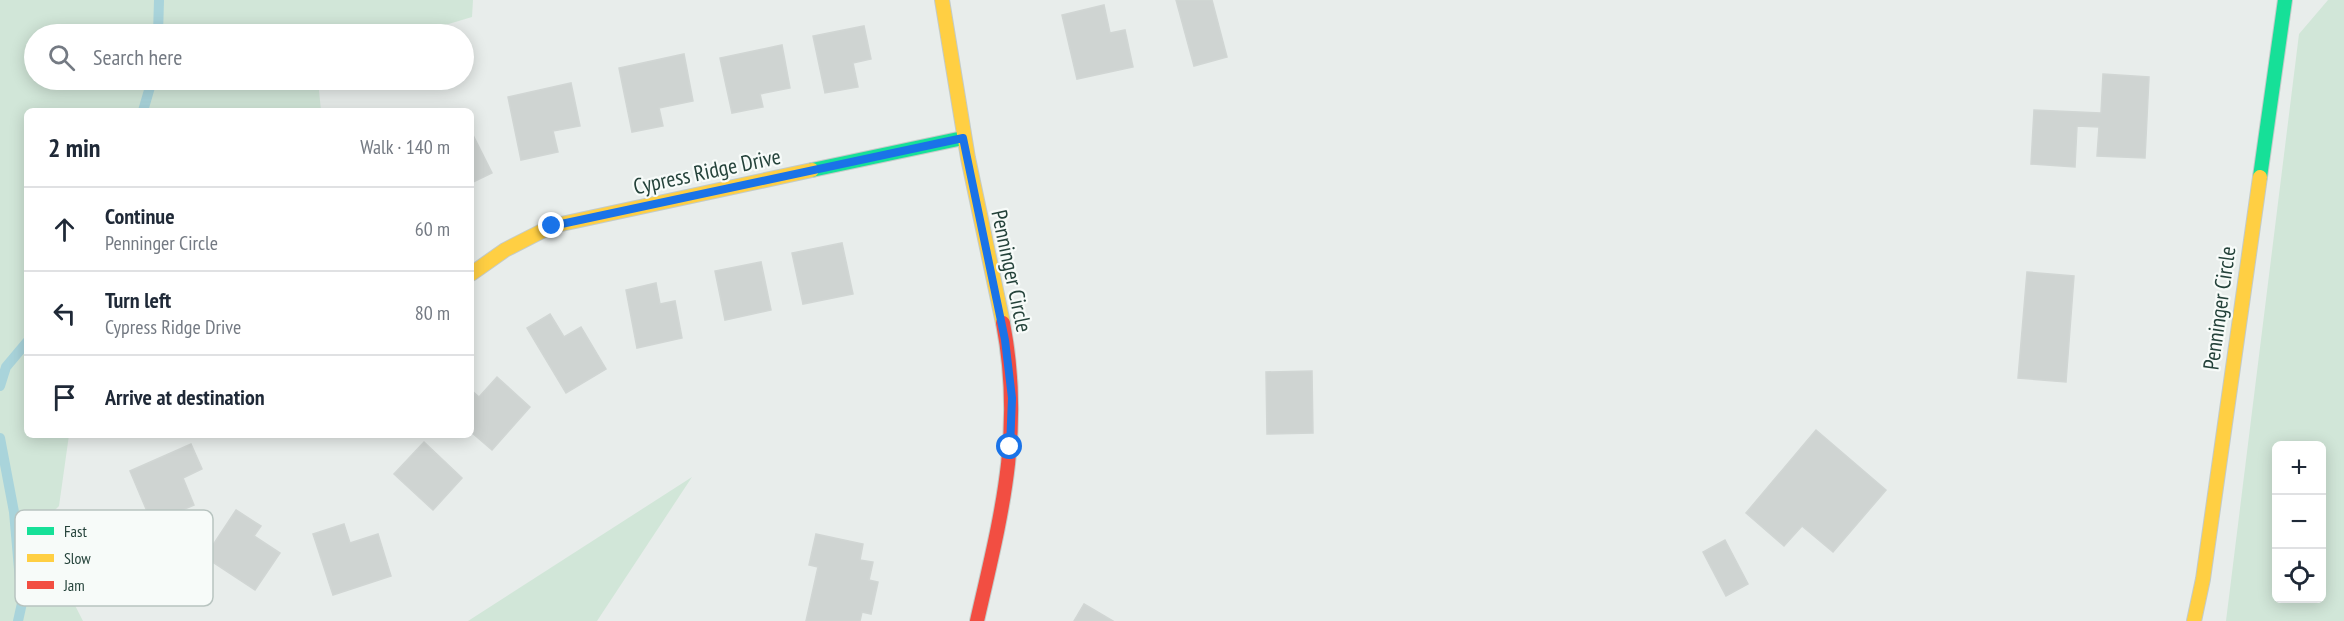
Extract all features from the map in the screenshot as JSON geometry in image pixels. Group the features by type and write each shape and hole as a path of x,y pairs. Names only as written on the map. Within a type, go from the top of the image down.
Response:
{"street":[{"name":"Penninger Circle","path":"942,0 963,138 1005,340 1012,398 1010,447 1003,504 977,621"},
{"name":"Penninger Circle","path":"2194,621 2203,579 2285,0"},
{"name":"Cypress Ridge Drive","path":"474,272 505,250 552,226 963,138"}],"green space":[{"path":"0,0 473,0 472,17 449,24 24,24 24,90 319,90 321,108 24,108 24,438 69,438 59,506 55,510 15,510 15,606 75,606 83,621 0,621"},
{"path":"2328,0 2344,0 2344,621 2226,621 2299,34"},
{"path":"692,477 597,621 468,621"}],"building":[{"path":"1176,0 1212,0 1227,57 1194,66"},
{"path":"1104,5 1110,33 1125,30 1133,67 1077,79 1062,15"},
{"path":"864,26 871,59 853,63 858,87 825,93 813,36"},
{"path":"782,45 790,88 760,94 763,107 732,113 720,58"},
{"path":"684,54 693,101 659,108 663,126 632,132 619,68"},
{"path":"2103,74 2149,77 2145,158 2097,156 2099,127 2077,126 2075,167 2031,164 2034,110 2101,113"},
{"path":"571,83 580,126 553,131 558,152 521,160 508,97"},
{"path":"474,137 492,173 474,182"},
{"path":"842,243 853,294 803,304 792,253"},
{"path":"761,262 771,310 725,320 715,271"},
{"path":"2027,272 2074,276 2066,382 2018,378"},
{"path":"656,283 660,304 675,301 682,338 637,348 626,290"},
{"path":"550,314 564,337 581,327 606,369 566,393 527,328"},
{"path":"1312,371 1313,433 1267,434 1266,372"},
{"path":"497,377 530,407 492,450 474,435 474,393 479,397"},
{"path":"1816,430 1886,490 1833,552 1802,526 1784,546 1746,513"},
{"path":"424,442 462,478 433,510 394,474"},
{"path":"191,444 202,469 183,478 194,505 182,510 146,510 130,471"},
{"path":"236,510 261,526 254,536 280,553 255,590 213,562 213,545"},
{"path":"344,524 350,543 378,534 391,576 333,595 313,534"},
{"path":"816,534 863,544 860,560 873,562 869,580 878,582 871,614 862,612 860,621 806,621 818,567 809,565"},
{"path":"1725,540 1748,584 1726,596 1703,552"},
{"path":"1084,604 1113,621 1074,621"}],"waterway":[{"path":"158,24 159,0"},
{"path":"144,108 149,90"},
{"path":"0,386 6,367 24,346"},
{"path":"0,438 15,523"},
{"path":"18,621 21,606"}],"traffic: fast":[{"path":"2260,177 2285,0"},
{"path":"812,170 963,138"}],"traffic: slow":[{"path":"942,0 968,158 1003,323"},
{"path":"474,272 505,250 552,226 812,170"},
{"path":"2194,621 2203,579 2260,177"}],"traffic: jam":[{"path":"977,621 1007,474 1011,401 1009,363 1003,323"}],"route":[{"path":"552,226 963,138 1005,340 1012,398 1010,447"}]}
